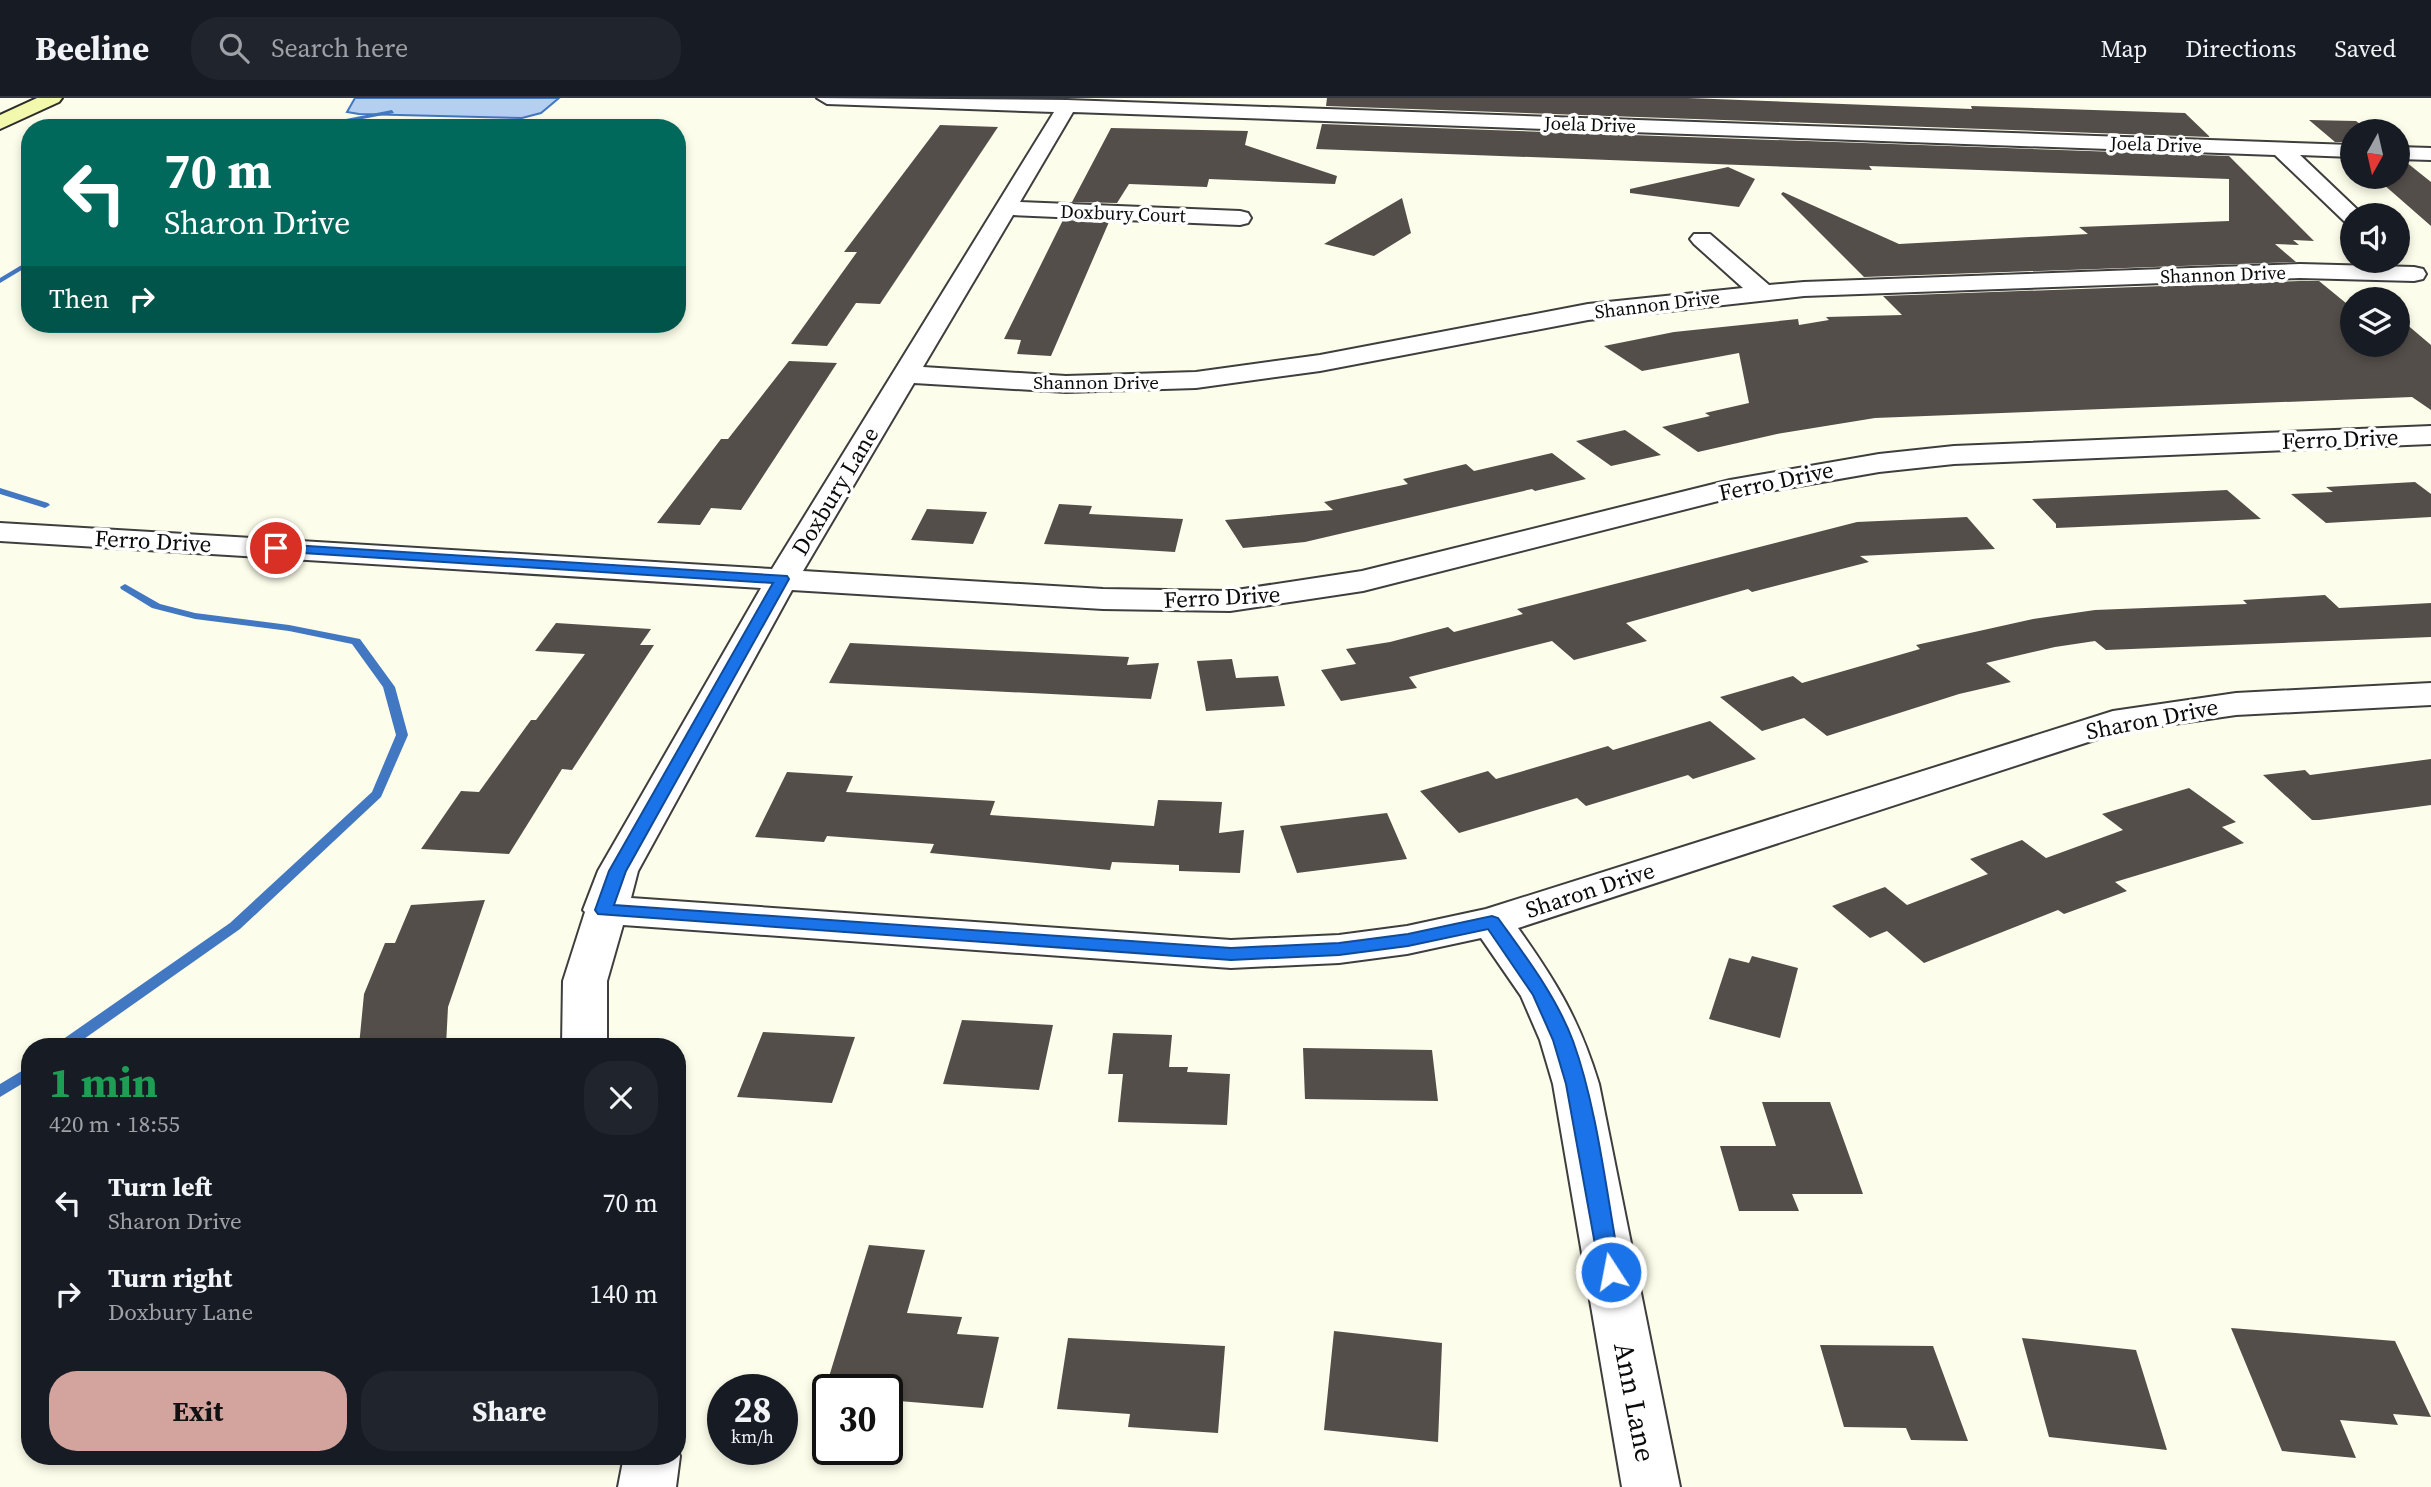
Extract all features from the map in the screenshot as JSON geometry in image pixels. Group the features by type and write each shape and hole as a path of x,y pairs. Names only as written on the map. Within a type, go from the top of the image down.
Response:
{"street":[{"path":"0,122 52,98"},
{"name":"Joela Drive","path":"827,98 2340,150"},
{"name":"Doxbury Lane","path":"584,1038 585,981 604,910 618,871 782,579 1067,106"},
{"path":"2280,148 2340,205"},
{"path":"2410,153 2431,154"},
{"name":"Doxbury Court","path":"1007,208 1240,218"},
{"path":"1702,239 1762,292"},
{"name":"Shannon Drive","path":"905,374 1066,384 1196,380 1320,363 1588,312 1762,292 2237,273 2341,271 2414,274"},
{"name":"Ferro Drive","path":"0,532 1103,599 1230,601 1363,581 1746,486 1878,461 1954,455 2431,435"},
{"name":"Sharon Drive","path":"604,910 1231,954 1339,949 1408,940 1492,922 2113,722 2236,704 2431,694"},
{"name":"Ann Lane","path":"1492,922 1541,993 1563,1040 1576,1084 1651,1487"},
{"path":"647,1487 651,1465"}],"water":[{"path":"355,98 559,98 541,113 522,118 347,112"}],"building":[{"path":"1327,98 1688,98 1972,109 1971,106 2185,113 2210,137 1326,106"},
{"path":"2309,120 2340,121 2340,142 2335,142"},
{"path":"1322,124 2229,156 2314,241 2293,240 2299,245 2275,244 2296,262 1864,277 1781,194 1783,192 1899,244 2088,234 2079,227 2229,221 2229,179 1869,166 1872,170 1316,149"},
{"path":"940,125 998,127 880,304 856,303 827,346 791,344 857,252 844,252"},
{"path":"1111,128 1248,131 1245,145 1337,176 1335,184 1209,179 1207,187 1129,184 1117,203 1072,202"},
{"path":"2410,165 2431,182 2431,226 2410,208 2410,203 2405,203 2389,189 2410,189"},
{"path":"1728,167 1755,179 1739,207 1630,193 1630,189"},
{"path":"1402,198 1411,233 1374,256 1324,244"},
{"path":"1063,220 1109,222 1051,356 1017,354 1021,340 1004,339"},
{"path":"2319,281 2340,298 2340,357 2410,357 2410,327 2431,345 2431,410 2412,397 1875,418 1777,434 1698,452 1662,427 1710,416 1705,413 1749,403 1739,353 1642,371 1604,346 1674,332 1798,319 1799,325 1829,320 1826,317 1902,315 1883,296"},
{"path":"789,361 837,363 741,510 711,508 700,525 657,523 721,439 728,439"},
{"path":"1625,430 1661,455 1611,466 1576,441"},
{"path":"1552,453 1586,479 1305,542 1243,548 1225,520 1333,510 1324,502 1408,484 1403,479 1466,464 1474,471"},
{"path":"2415,482 2431,494 2431,517 2326,523 2291,494 2333,492 2326,487"},
{"path":"2227,490 2261,519 2056,528 2056,524 2032,499"},
{"path":"1059,504 1092,506 1089,514 1183,519 1175,552 1044,544"},
{"path":"927,509 987,512 973,544 911,540"},
{"path":"1967,517 1995,549 1860,556 1869,562 1752,592 1748,589 1626,623 1647,641 1574,660 1552,641 1409,677 1417,688 1341,701 1321,670 1356,664 1346,649 1390,642 1448,627 1454,632 1523,614 1517,609 1857,522"},
{"path":"2325,595 2339,608 2431,603 2431,637 2106,650 2095,641 2055,647 1986,663 2011,682 1959,694 1827,736 1804,718 1762,731 1720,697 1793,676 1802,683 1920,649 1916,645 2033,619 2095,610 2247,604 2243,600"},
{"path":"556,623 651,629 640,645 654,645 572,770 562,769 509,854 421,849 461,791 479,792 531,720 536,720 585,654 535,651"},
{"path":"850,643 1129,657 1127,665 1159,663 1151,699 829,683"},
{"path":"1232,659 1236,678 1278,676 1285,706 1206,711 1197,661"},
{"path":"1710,721 1756,759 1693,779 1688,775 1586,806 1577,798 1459,833 1420,791 1488,771 1496,779 1608,746 1613,750"},
{"path":"2431,759 2431,805 2319,820 2312,820 2263,775 2305,770 2310,775"},
{"path":"787,772 853,776 846,792 995,801 990,815 1154,826 1158,800 1222,802 1219,833 1244,830 1240,873 1179,871 1179,865 1112,862 1110,870 930,853 934,844 827,836 824,842 755,837"},
{"path":"2189,788 2236,822 2222,827 2244,843 2115,882 2127,891 2064,914 2058,910 1924,963 1887,931 1870,938 1832,906 1885,887 1907,905 1988,874 1970,859 2022,840 2046,858 2123,830 2102,814"},
{"path":"1387,813 1407,859 1297,873 1280,826"},
{"path":"485,900 448,1007 446,1038 360,1038 364,994 385,943 395,943 411,905"},
{"path":"1752,956 1798,968 1780,1038 1709,1019 1729,958 1749,963"},
{"path":"962,1020 1053,1025 1039,1090 943,1084"},
{"path":"763,1032 855,1037 832,1103 737,1097"},
{"path":"1113,1033 1172,1035 1169,1067 1188,1067 1187,1072 1230,1074 1227,1125 1118,1122 1123,1074 1108,1074"},
{"path":"1303,1048 1432,1050 1438,1101 1305,1099"},
{"path":"1762,1102 1830,1102 1863,1194 1792,1194 1799,1211 1739,1211 1720,1146 1776,1146"},
{"path":"869,1245 925,1250 907,1313 962,1317 957,1334 999,1337 983,1408 903,1401 903,1374 830,1374"},
{"path":"2231,1328 2395,1341 2431,1417 2393,1414 2398,1425 2340,1420 2356,1458 2282,1451"},
{"path":"1334,1331 1442,1343 1438,1442 1324,1430"},
{"path":"1068,1338 1225,1346 1218,1433 1128,1427 1130,1414 1057,1409"},
{"path":"2022,1338 2136,1350 2167,1450 2049,1437"},
{"path":"1820,1345 1933,1346 1968,1441 1911,1440 1906,1428 1844,1427"}],"waterway":[{"path":"353,119 392,112"},
{"path":"0,281 21,268"},
{"path":"0,491 45,505"},
{"path":"75,1038 235,926 377,794 402,735 389,687 356,641 289,628 195,616 156,606 125,587"},
{"path":"0,1092 21,1077"}],"route":[{"path":"276,548 782,579 618,871 604,910 1231,954 1339,949 1408,940 1492,922 1541,993 1563,1040 1576,1084 1611,1272"}]}
